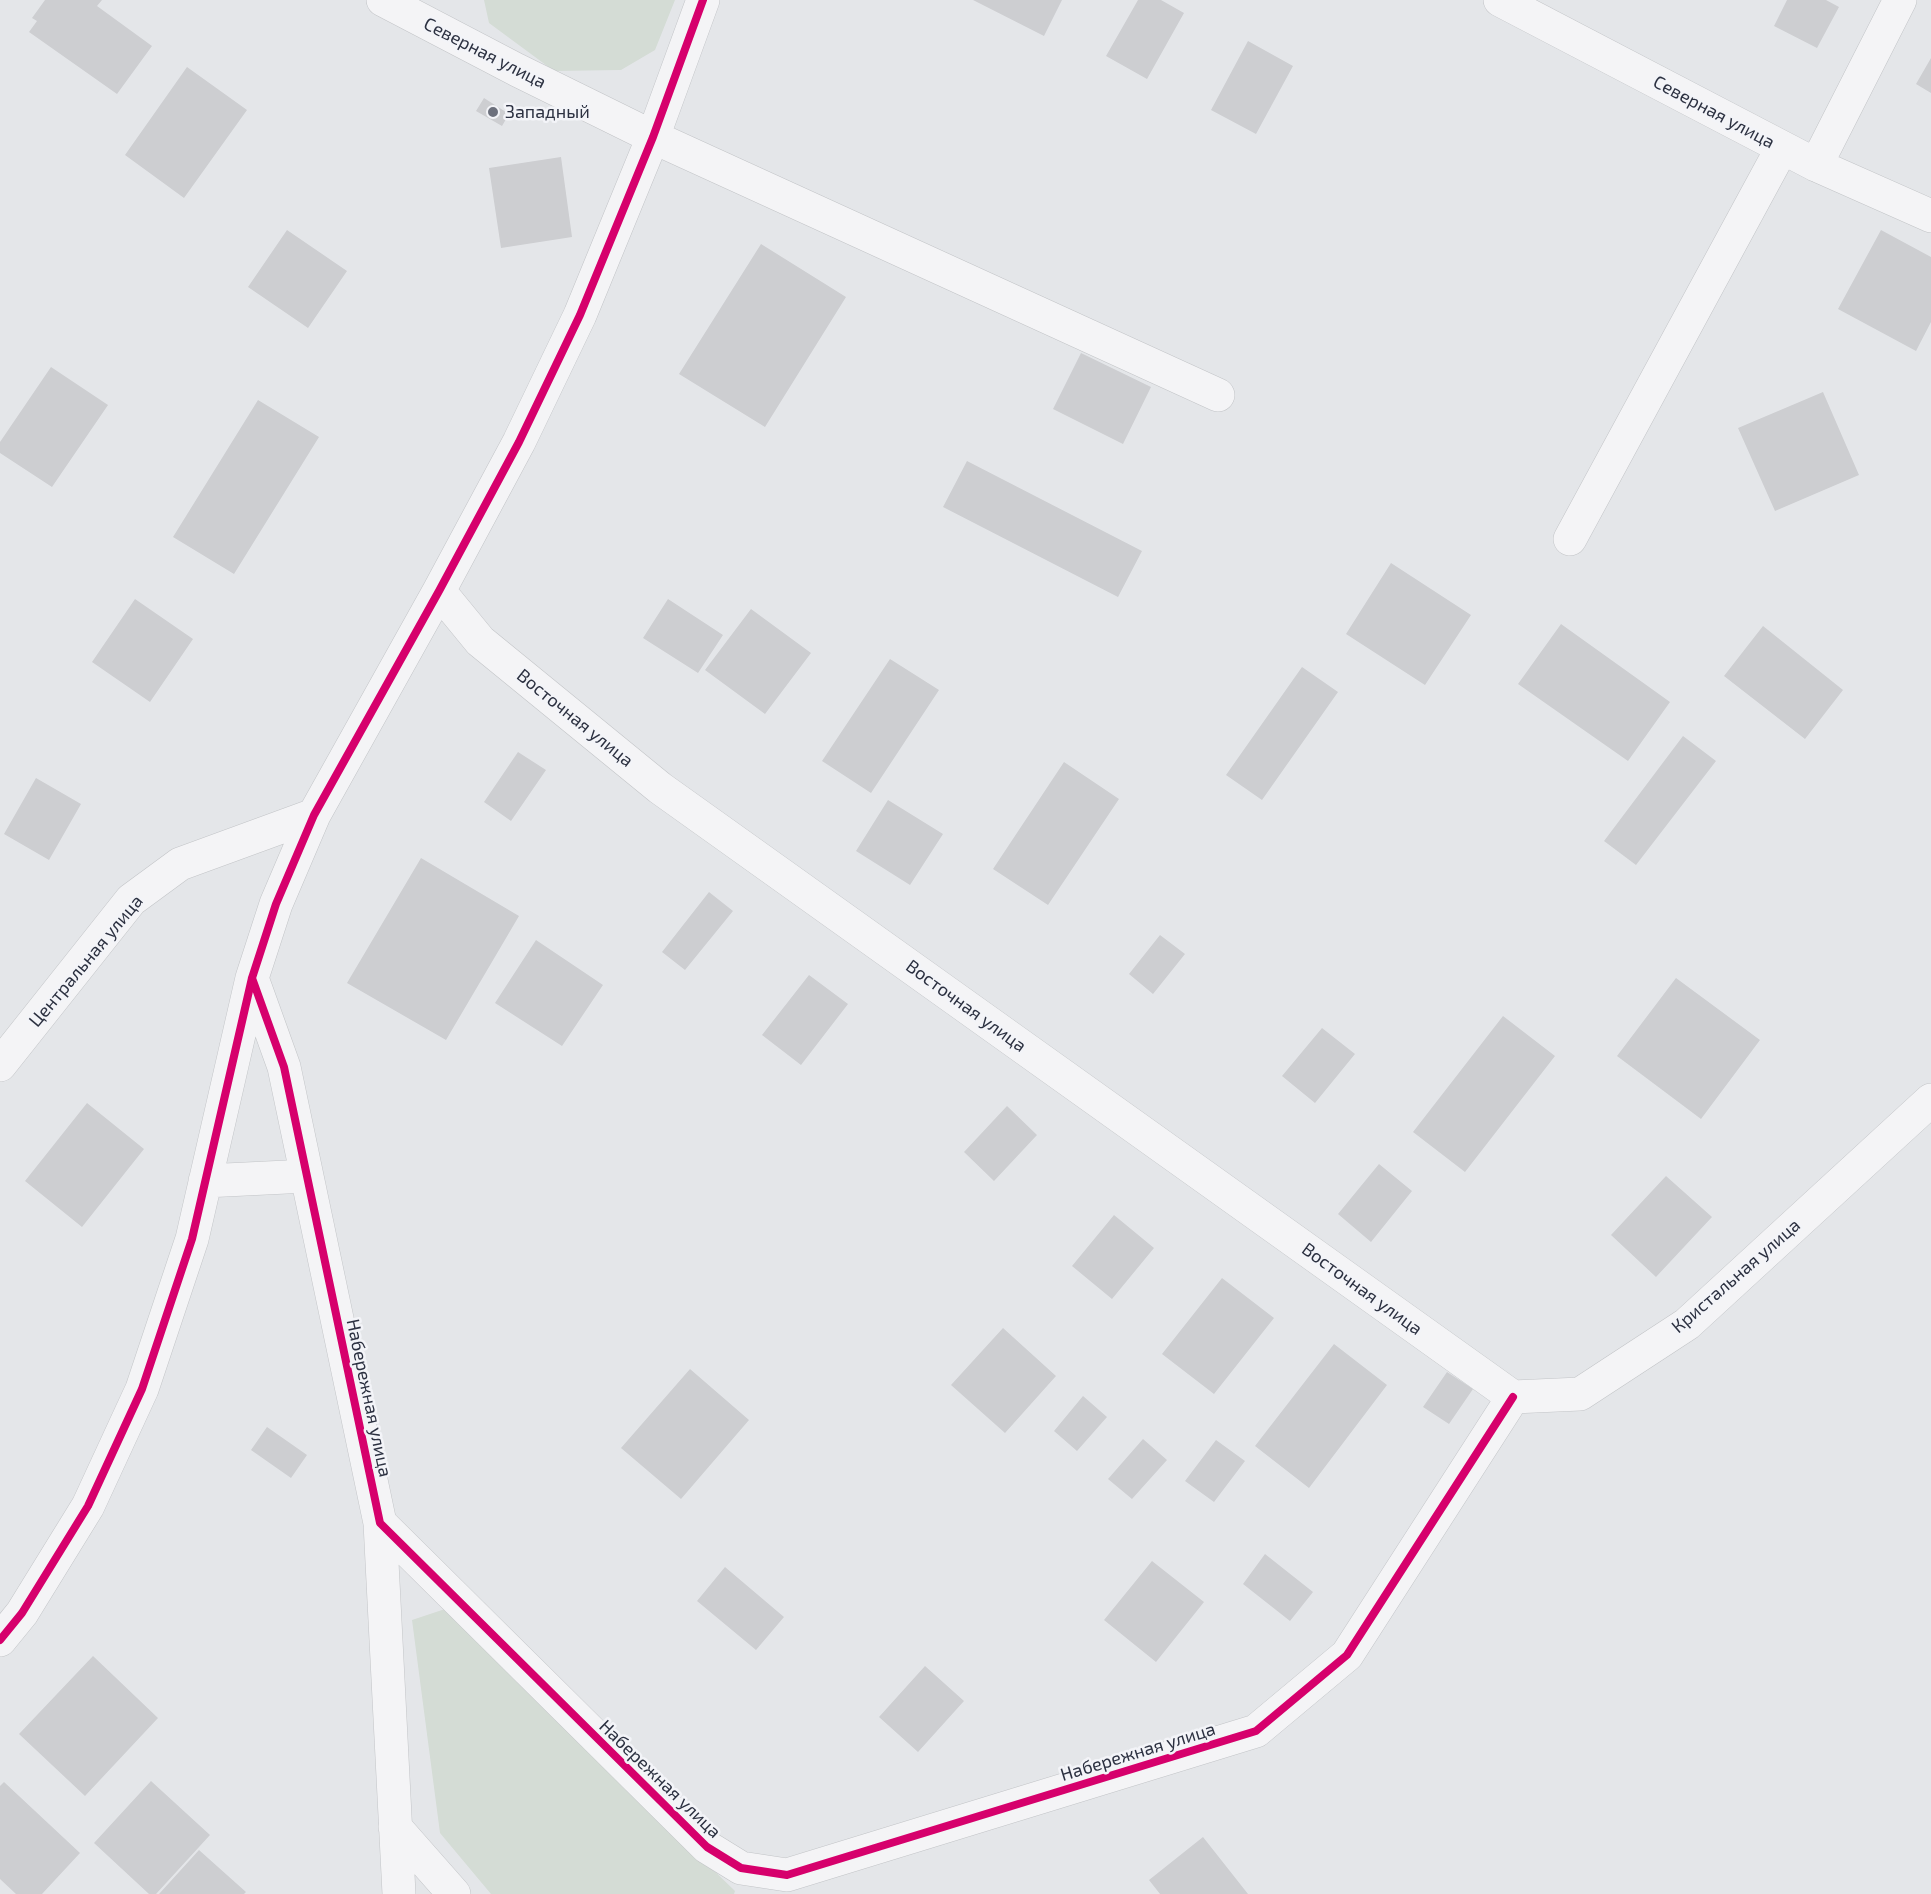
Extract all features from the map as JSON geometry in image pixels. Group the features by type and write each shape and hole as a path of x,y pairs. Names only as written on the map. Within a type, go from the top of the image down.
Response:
{"street":[{"name":"Северная улица","path":"383,0 653,137 1218,395"},
{"path":"0,1640 22,1612 88,1506 142,1389 192,1239 252,978 276,904 314,815 519,442 580,315 653,137 703,0"},
{"name":"Северная улица","path":"1500,0 1816,165 1931,216"},
{"path":"1816,165 1900,0"},
{"path":"1570,539 1782,147"},
{"name":"Восточная улица","path":"439,591 480,640 660,788 1514,1397"},
{"name":"Центральная улица","path":"0,1065 131,900 180,864 314,815"},
{"name":"Набережная улица","path":"252,978 284,1067 380,1523 707,1847 741,1868 787,1875 1256,1731 1347,1655 1514,1397"},
{"name":"Кристальная улица","path":"1514,1397 1580,1394 1687,1324 1931,1100"},
{"path":"206,1181 307,1176"},
{"path":"380,1523 399,1894"},
{"path":"396,1827 454,1894"}],"shaded area":[{"path":"484,0 675,0 655,50 621,70 554,71 489,23"},
{"path":"445,1609 735,1891 734,1894 491,1894 440,1833 412,1620"}],"building":[{"path":"45,0 102,0 97,6 152,46 117,94 29,32 37,21 32,18"},
{"path":"973,0 1062,0 1044,36"},
{"path":"1138,0 1161,0 1184,13 1147,79 1106,56"},
{"path":"1787,0 1826,0 1839,7 1817,48 1774,26"},
{"path":"1248,41 1293,66 1256,134 1211,110"},
{"path":"1931,58 1931,93 1916,84"},
{"path":"187,67 247,110 184,198 125,155"},
{"path":"484,98 509,114 502,126 476,111"},
{"path":"561,157 572,237 501,248 489,168"},
{"path":"287,230 347,271 308,328 248,287"},
{"path":"1881,230 1931,257 1931,322 1916,351 1838,309"},
{"path":"761,244 846,297 765,427 679,374"},
{"path":"1081,353 1151,387 1123,444 1053,409"},
{"path":"51,367 108,405 52,487 0,453 0,442"},
{"path":"1823,392 1859,475 1775,511 1738,428"},
{"path":"258,400 319,437 234,574 173,537"},
{"path":"967,461 1142,551 1118,597 943,507"},
{"path":"1391,563 1471,615 1425,685 1346,634"},
{"path":"135,599 193,639 150,702 92,662"},
{"path":"668,599 723,635 698,673 643,638"},
{"path":"751,609 811,653 765,714 705,670"},
{"path":"1561,624 1670,702 1628,761 1518,684"},
{"path":"1763,626 1843,690 1805,739 1724,676"},
{"path":"890,659 939,690 871,793 822,761"},
{"path":"1302,667 1338,692 1262,800 1226,775"},
{"path":"1683,736 1716,761 1636,865 1604,841"},
{"path":"518,752 546,770 511,821 484,802"},
{"path":"1064,762 1119,799 1048,905 993,869"},
{"path":"36,778 81,804 49,860 4,834"},
{"path":"888,800 943,834 910,885 856,851"},
{"path":"421,858 519,916 446,1040 347,983"},
{"path":"709,892 733,911 685,970 662,952"},
{"path":"1160,935 1185,954 1153,994 1129,974"},
{"path":"536,940 603,985 562,1046 495,1003"},
{"path":"809,975 848,1004 801,1065 762,1035"},
{"path":"1676,978 1760,1040 1701,1119 1617,1056"},
{"path":"1503,1016 1555,1056 1465,1172 1413,1132"},
{"path":"1322,1028 1355,1054 1315,1103 1282,1076"},
{"path":"87,1103 144,1149 82,1227 25,1181"},
{"path":"1007,1106 1037,1135 994,1181 964,1152"},
{"path":"1379,1164 1412,1191 1371,1242 1338,1214"},
{"path":"1666,1176 1712,1217 1656,1277 1611,1235"},
{"path":"1114,1215 1154,1248 1112,1299 1072,1266"},
{"path":"1222,1278 1274,1318 1214,1394 1162,1354"},
{"path":"1003,1328 1056,1376 1005,1433 951,1385"},
{"path":"1334,1344 1387,1385 1309,1488 1255,1446"},
{"path":"690,1369 749,1420 681,1499 621,1448"},
{"path":"1447,1372 1473,1389 1449,1424 1423,1407"},
{"path":"1083,1396 1107,1417 1077,1451 1054,1431"},
{"path":"267,1427 307,1455 291,1478 251,1450"},
{"path":"1143,1439 1167,1460 1132,1499 1108,1479"},
{"path":"1216,1440 1245,1461 1214,1502 1185,1481"},
{"path":"1265,1554 1313,1592 1290,1621 1243,1584"},
{"path":"1152,1561 1204,1602 1156,1662 1104,1620"},
{"path":"725,1567 784,1617 756,1650 697,1601"},
{"path":"93,1656 158,1718 85,1796 19,1734"},
{"path":"925,1666 964,1701 918,1752 879,1717"},
{"path":"151,1781 210,1835 156,1894 149,1894 94,1843"},
{"path":"4,1782 80,1853 42,1894 16,1894 0,1879 0,1786"},
{"path":"1203,1837 1248,1894 1160,1894 1149,1880"},
{"path":"199,1850 246,1892 244,1894 159,1894"}],"cycle path":[{"path":"0,1640 22,1613 88,1506 142,1389 192,1239 252,978 276,904 314,815 519,442 580,315 653,137 703,0"},
{"path":"252,978 284,1067 380,1523 707,1847 741,1868 787,1875 1256,1731 1347,1655 1513,1397"}],"place":[{"name":"Западный","path":"493,112"}]}
